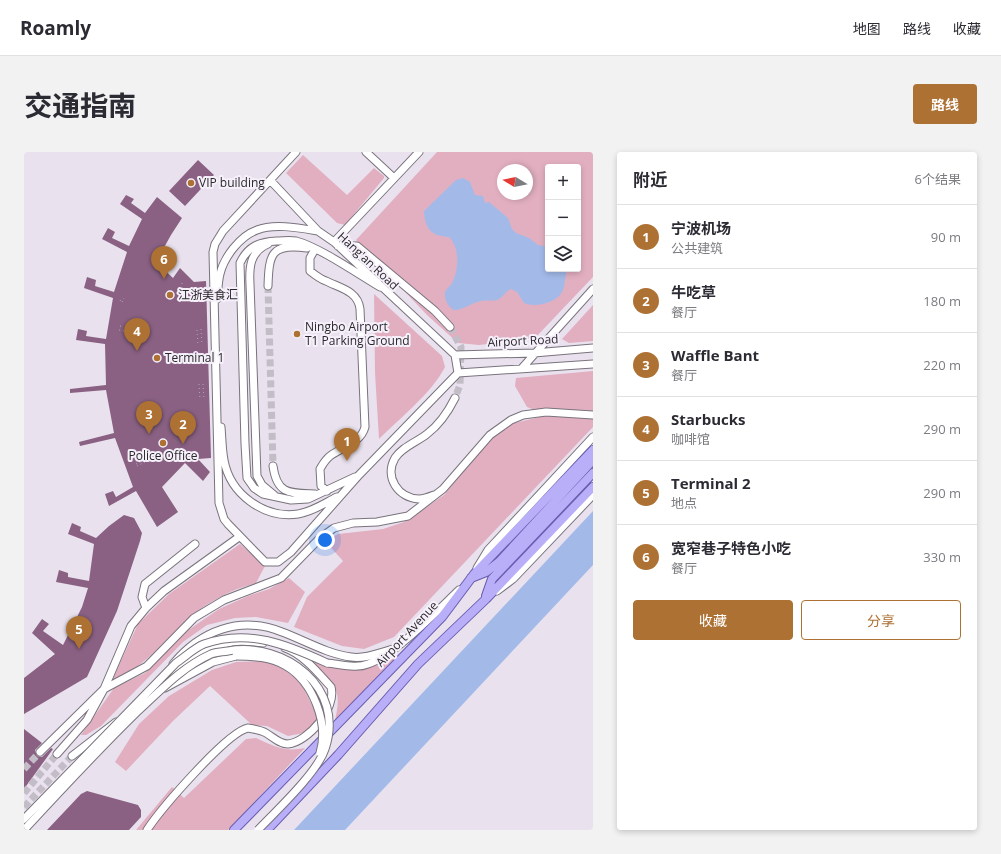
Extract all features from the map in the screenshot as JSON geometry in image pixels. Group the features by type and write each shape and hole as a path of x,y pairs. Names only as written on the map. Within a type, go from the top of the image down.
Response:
{"main road":[{"name":"Airport Avenue","path":"234,830 442,617 468,582 546,496 593,450"},
{"path":"468,582 486,572 499,562 593,460"},
{"path":"486,599 492,579 593,473"},
{"path":"267,830 338,756 418,664 486,599 593,487"}],"street":[{"path":"296,152 224,231 215,244 212,258 219,503 224,519 239,537 265,562 278,562 291,552 359,475 458,373 593,364"},
{"path":"366,152 394,178"},
{"path":"336,244 419,152"},
{"name":"Hang'an Road","path":"270,180 318,231 336,244 380,287 455,355"},
{"path":"318,231 301,228 270,227 257,230 248,234 238,244 230,254 220,272 217,316 224,461 229,477 238,490 252,503 265,511 277,514 299,514 314,509 341,495"},
{"path":"359,475 308,499 291,500 263,494 254,488 247,478 245,460 239,274 240,263 249,249 266,241 294,241 315,249 380,287"},
{"path":"275,242 259,249 252,259 250,267 255,445 258,476 268,492 278,498"},
{"path":"336,244 357,246 435,311 450,327"},
{"path":"268,286 269,262 274,253 284,247 315,249"},
{"path":"315,249 310,258 310,271 324,281 353,294 359,302 360,309 364,431 362,435 351,444 331,455 320,469 321,486 327,491"},
{"path":"522,368 593,289"},
{"name":"Airport Road","path":"455,355 534,353 593,348"},
{"path":"455,355 458,373"},
{"path":"438,494 421,499 404,495 398,490 393,482 392,466 396,457 439,423 455,398"},
{"path":"40,752 104,689 147,666 178,632 194,618 210,607 224,600 281,578 320,538 334,528 353,523 377,522 408,516 438,494 490,435 511,420 523,415 546,412 593,415"},
{"path":"24,819 176,663 204,644 240,636 261,639 287,645 328,663 351,666 366,665 385,656 468,582 488,550 593,437"},
{"path":"273,466 274,477 280,487 286,492 318,494"},
{"path":"486,599 513,579 593,495"},
{"path":"57,754 87,720 104,689 131,626 146,608 164,591 239,537"},
{"path":"146,608 142,597 145,584 195,544"},
{"path":"72,756 142,700 184,651 202,637 221,630 242,626 263,626 327,651 351,657 370,656 393,649"},
{"path":"146,830 179,790 233,735 248,728 265,733 279,742 288,744 306,736 315,727 332,703 331,688 318,672 290,650 266,643 233,642 211,649 196,657 152,689"},
{"path":"24,830 116,732 188,666 212,654 250,649 268,651 281,656 297,665 312,679 325,704 329,724 326,749 299,787 258,830"},
{"path":"142,700 213,662 236,656 268,659 287,666 302,680 314,698 319,711 322,729 321,751 311,771"}],"path":[{"path":"182,283 182,288"},
{"path":"120,326 124,327"},
{"path":"201,329 202,345"},
{"path":"119,330 124,331"},
{"path":"197,330 198,345"},
{"path":"199,384 200,400"},
{"path":"203,384 204,399"},
{"path":"137,465 145,461"}],"shaded area":[{"path":"437,152 593,152 593,277 535,338 479,345 458,343 427,315 356,240"},
{"path":"303,155 347,195 374,168 384,176 384,178 345,225 337,223 286,173"},
{"path":"374,294 442,356 445,367 424,396 379,439 375,373"},
{"path":"593,305 593,341 569,343 562,339"},
{"path":"593,371 593,427 394,637 364,649 342,646 294,627 307,597 343,561 325,541 338,534 383,529 404,522 444,495 494,435 511,424 547,415 527,407 515,386 516,378"},
{"path":"240,544 265,566 256,583 227,593 201,608 193,614 152,655 134,669 112,680 138,624 169,594"},
{"path":"289,578 305,592 288,623 256,617 235,618 207,625 183,642 101,726 86,735 81,735 114,688 145,673 187,631 219,609 248,596 269,589"},
{"path":"396,657 335,720 338,699 337,692 325,674 310,660 344,669 363,669 384,663"},
{"path":"261,661 280,666 301,683 318,717 315,724 304,733 288,736 267,726 252,725 210,686 173,721 126,771 115,762 139,724 169,696 212,670 236,662"},
{"path":"256,738 280,748 305,748 228,830 136,830 172,787 184,798 246,739"}],"water":[{"path":"463,178 470,182 475,195 483,196 485,203 489,202 508,218 512,229 516,233 529,238 538,245 545,246 545,272 566,272 563,290 556,298 540,305 524,303 517,292 511,289 497,300 478,302 457,310 449,306 445,298 445,293 452,283 456,272 457,253 453,242 449,237 438,235 430,230 426,223 424,211 456,180"},
{"path":"593,511 593,565 345,830 294,830"}],"building":[{"name":"VIP building","path":"198,160 214,175 185,206 169,191"},
{"name":"Terminal 1","path":"126,195 134,199 131,203 145,213 157,197 182,218 156,262 173,278 180,268 194,282 206,281 211,458 198,459 210,472 203,481 185,463 162,487 178,512 157,527 136,491 109,506 105,494 113,491 116,497 133,487 115,438 80,446 79,442 114,433 106,390 70,393 70,389 106,385 105,344 76,340 78,329 87,331 86,336 106,339 113,298 84,288 87,277 96,280 95,286 114,292 127,252 102,239 108,228 115,232 112,238 129,246 142,219 120,204"},
{"path":"124,515 134,518 142,533 117,611 87,677 24,714 24,678 55,654 32,633 42,619 49,624 43,631 63,645 82,607 88,588 56,582 59,570 68,573 68,577 89,581 94,544 68,534 72,523 81,527 80,531 96,538"},
{"path":"24,729 42,743 35,750 37,756 42,757 51,748 53,749 24,789"},
{"path":"87,791 138,805 141,810 141,817 129,830 47,830 81,794"}],"tunnel":[{"path":"268,286 273,466"},
{"path":"450,327 461,347 460,385 455,398"},
{"path":"24,769 40,752"},
{"path":"24,793 57,754"},
{"path":"24,807 72,756"}],"place":[{"name":"VIP building","path":"191,183"},
{"name":"宽窄巷子特色小吃","path":"164,279"},
{"name":"江浙美食汇","path":"170,295"},
{"name":"Ningbo Airport T1 Parking Ground","path":"297,334"},
{"name":"Starbucks","path":"137,351"},
{"name":"Terminal 1","path":"157,358"},
{"name":"Waffle Bant","path":"149,434"},
{"name":"Police Office","path":"163,443"},
{"name":"牛吃草","path":"183,444"},
{"name":"宁波机场","path":"347,461"},
{"name":"Terminal 2","path":"79,649"}]}
